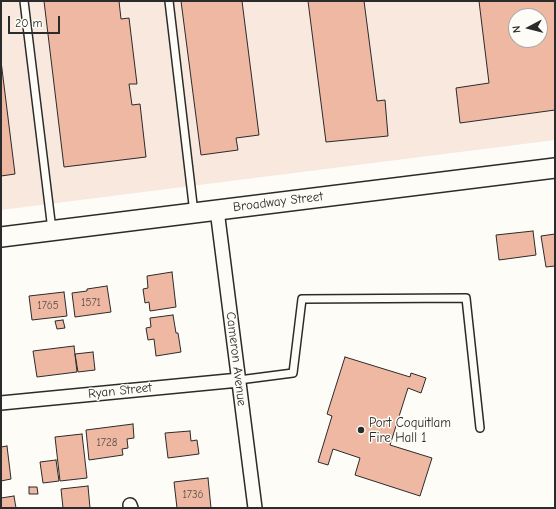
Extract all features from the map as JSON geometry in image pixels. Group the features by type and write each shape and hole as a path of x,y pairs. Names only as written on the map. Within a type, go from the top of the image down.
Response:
{"main road":[{"name":"Broadway Street","path":"1,237 555,168"}],"street":[{"name":"Cameron Avenue","path":"217,210 255,508"},
{"name":"Ryan Street","path":"1,403 238,380"}],"lane":[{"path":"24,1 52,230"},
{"path":"169,1 194,213"},
{"path":"238,380 293,374 302,299 466,298 480,428"}],"shaded area":[{"path":"1,1 555,1 555,140 1,210"}],"building":[{"path":"44,1 119,1 121,19 129,18 137,84 129,84 132,105 140,104 146,157 64,167"},
{"path":"181,1 242,1 259,135 236,138 238,150 201,155"},
{"path":"308,1 364,1 377,101 385,100 388,136 326,142"},
{"path":"479,1 555,1 555,110 460,123 456,88 489,83"},
{"path":"1,61 15,174 1,176"},
{"path":"533,231 536,255 499,260 496,235"},
{"path":"555,234 555,266 546,267 541,236"},
{"path":"172,272 176,307 150,311 149,302 145,303 143,289 148,288 147,276"},
{"path":"107,286 111,312 75,317 72,293"},
{"path":"64,292 67,316 32,320 29,296"},
{"path":"173,315 181,352 156,356 154,339 148,340 146,328 151,327 150,318"},
{"path":"63,320 65,328 57,329 55,321"},
{"path":"74,346 77,372 37,377 33,351"},
{"path":"93,352 95,370 78,372 75,354"},
{"name":"Port Coquitlam Fire Hall 1","path":"345,357 410,377 411,373 426,378 421,393 408,388 390,445 432,458 420,496 355,475 360,458 333,449 328,465 318,462 332,416 327,414"},
{"path":"133,424 134,438 127,439 128,448 122,449 123,455 89,460 86,430"},
{"path":"190,431 191,441 197,440 199,454 168,458 165,433"},
{"path":"82,434 87,478 60,481 55,437"},
{"path":"7,446 11,479 1,481 1,447"},
{"path":"56,460 59,481 43,483 40,462"},
{"path":"208,478 211,508 177,508 174,482"},
{"path":"88,486 90,508 63,508 61,489"},
{"path":"29,487 37,487 38,494 29,494"},
{"path":"14,496 16,508 1,508 1,498"}],"place":[{"name":"Port Coquitlam Fire Hall 1","path":"361,430"}]}
